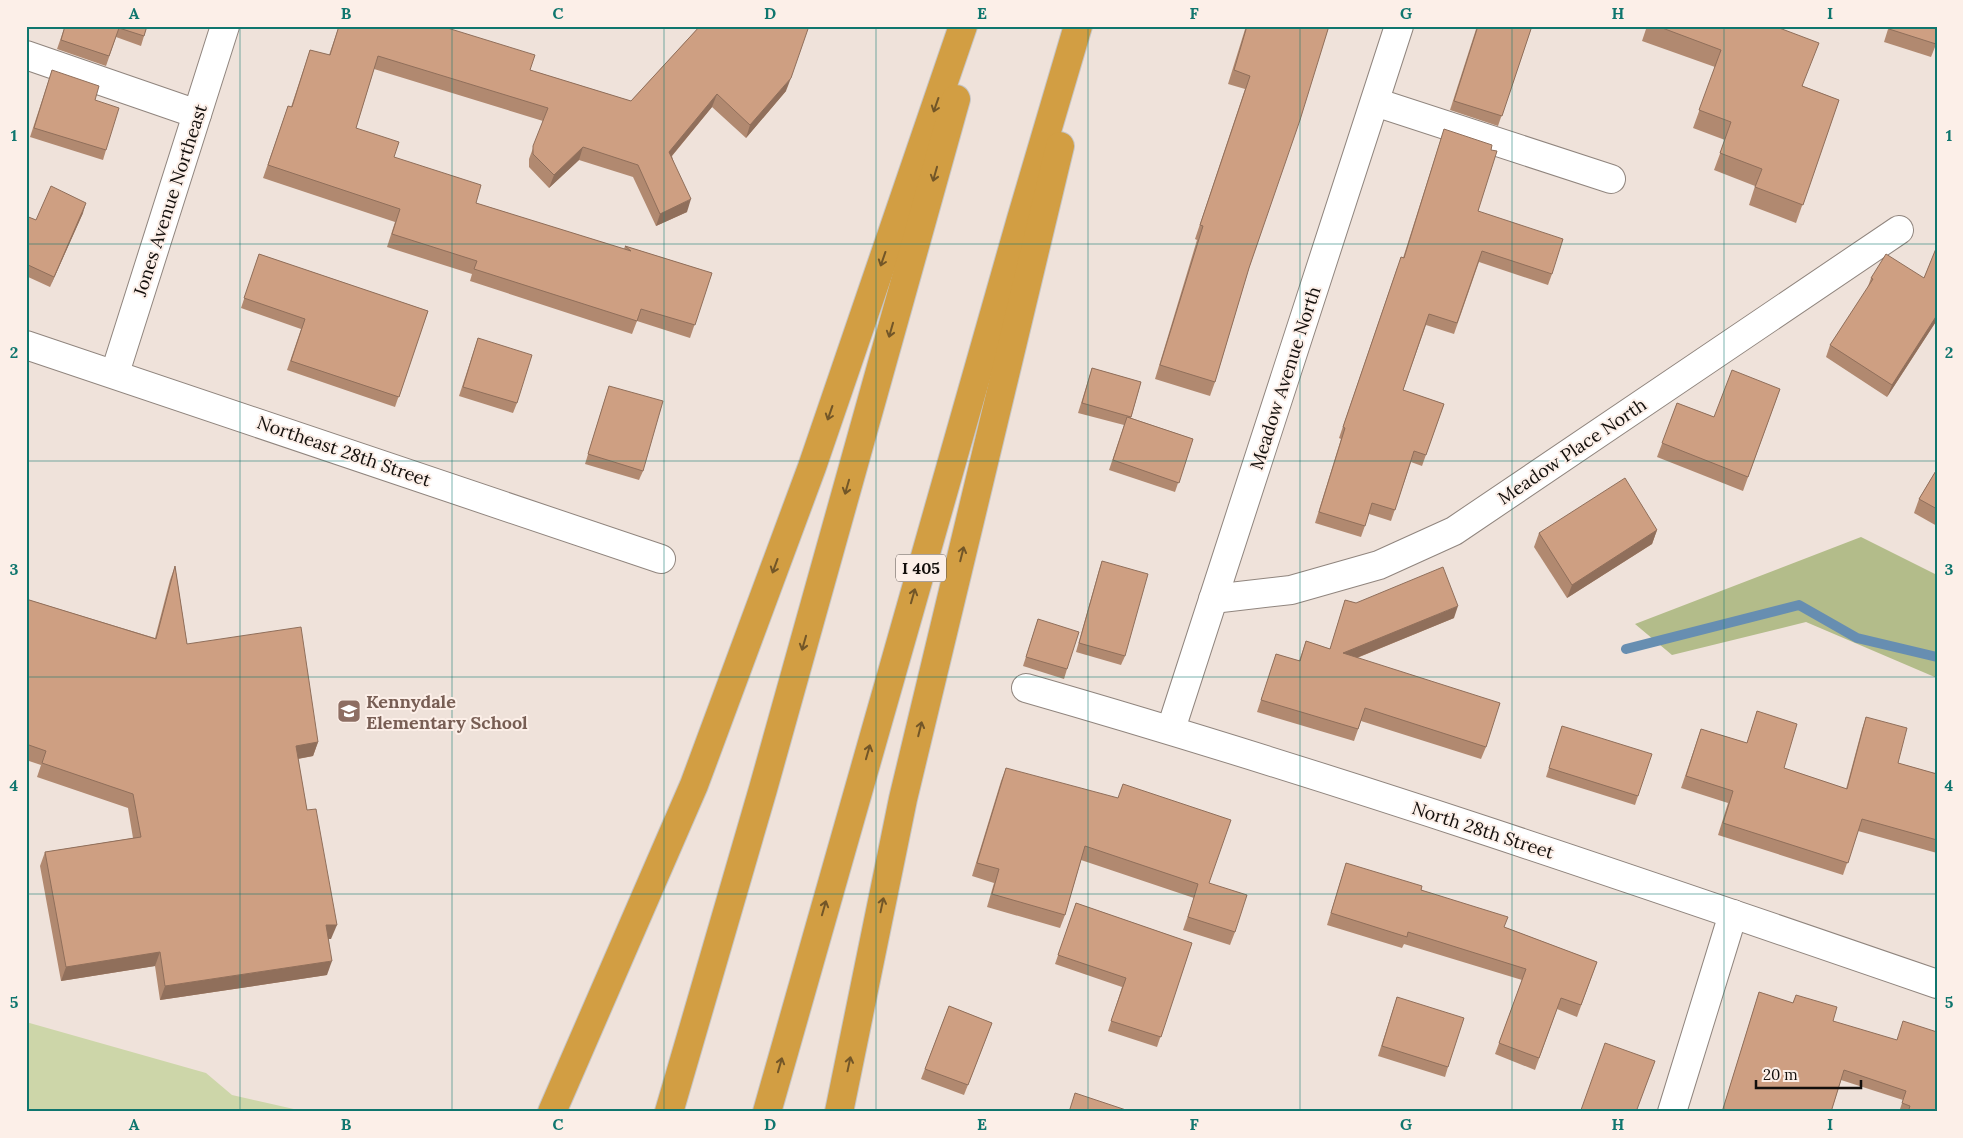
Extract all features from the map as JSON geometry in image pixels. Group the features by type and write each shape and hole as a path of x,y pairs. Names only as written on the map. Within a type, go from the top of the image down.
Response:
{"highway":[{"path":"552,1112 698,776 812,467 963,26"},
{"path":"670,1112 763,789 952,114 979,26"},
{"name":"I 405","path":"767,1112 1015,238 1078,26"},
{"path":"840,1112 903,799 1089,26"}],"street":[{"name":"Jones Avenue Northeast","path":"115,373 225,26"},
{"name":"Meadow Avenue North","path":"1171,730 1399,26"},
{"path":"26,55 197,114"},
{"path":"1375,102 1611,179"},
{"name":"Meadow Place North","path":"1213,599 1291,590 1379,565 1454,531 1899,230"},
{"name":"Northeast 28th Street","path":"26,345 115,373 661,559"},
{"name":"North 28th Street","path":"1026,688 1171,730 1493,833 1937,984"},
{"path":"1672,1112 1733,914"}],"green space":[{"path":"1861,537 1937,575 1937,678 1806,622 1672,655 1635,624"},
{"path":"26,1022 206,1073 232,1095 307,1112 26,1112"}],"building":[{"path":"65,26 147,26 144,36 119,28 109,56 61,40"},
{"path":"339,26 441,26 535,55 530,70 631,101 700,26 809,26 791,78 750,125 717,94 669,152 691,199 660,214 638,165 583,147 554,175 533,154 533,146 548,108 378,56 356,128 399,142 394,157 481,185 476,203 631,251 625,246 712,273 695,325 641,309 637,321 474,269 477,261 392,234 400,209 268,165 288,106 292,107 310,50 330,55"},
{"path":"1247,26 1329,26 1300,120 1249,268 1215,382 1160,365 1203,226 1200,225 1250,76 1234,70"},
{"path":"1478,26 1532,26 1502,116 1454,101"},
{"path":"1657,26 1774,26 1819,43 1802,86 1839,100 1803,205 1755,187 1762,169 1720,153 1731,122 1699,110 1721,50"},
{"path":"1890,26 1937,26 1937,42 1936,44 1889,29"},
{"path":"52,70 99,86 95,100 119,108 106,150 34,128"},
{"path":"1444,129 1492,145 1491,150 1497,151 1478,211 1563,239 1552,274 1482,251 1457,323 1429,314 1403,390 1444,404 1426,455 1414,451 1395,510 1372,503 1365,526 1319,512 1345,428 1343,427 1401,257 1404,258"},
{"path":"51,186 86,203 54,277 26,264 26,216 36,220"},
{"path":"1937,246 1937,315 1892,385 1830,345 1873,279 1871,278 1886,254 1924,278"},
{"path":"259,254 428,311 399,397 291,361 305,319 244,298"},
{"path":"478,338 532,355 517,403 463,387"},
{"path":"1092,368 1141,382 1131,417 1082,403"},
{"path":"1732,370 1780,389 1748,477 1662,443 1677,403 1714,417"},
{"path":"609,386 663,401 643,471 588,454"},
{"path":"1127,417 1193,439 1179,483 1113,460"},
{"path":"1937,469 1937,509 1919,499"},
{"path":"1625,478 1657,530 1572,585 1539,533"},
{"path":"1102,561 1148,574 1125,656 1079,643"},
{"path":"175,566 187,644 301,627 318,742 296,746 307,810 316,809 337,925 326,925 332,961 165,986 160,952 66,967 45,852 141,837 133,794 42,763 46,751 26,744 26,599 156,639"},
{"path":"1443,567 1458,606 1343,653 1500,703 1486,747 1365,708 1358,729 1261,700 1276,654 1300,661 1306,641 1330,649 1345,600 1356,603"},
{"path":"1038,619 1079,632 1067,669 1026,657"},
{"path":"1757,711 1797,724 1784,768 1847,789 1866,717 1907,728 1898,763 1937,774 1937,840 1862,819 1848,863 1723,823 1733,791 1686,776 1701,729 1747,743"},
{"path":"1562,726 1652,754 1638,796 1549,768"},
{"path":"1006,768 1118,798 1123,784 1231,820 1209,883 1247,895 1235,932 1188,917 1198,884 1085,846 1065,915 992,894 999,869 977,863"},
{"path":"1346,863 1422,886 1421,890 1508,917 1504,927 1597,962 1581,1005 1561,998 1539,1058 1499,1043 1526,969 1408,932 1407,937 1331,913"},
{"path":"1076,903 1192,943 1161,1037 1111,1021 1126,978 1058,955"},
{"path":"1759,992 1793,1003 1796,995 1837,1007 1833,1021 1897,1040 1903,1021 1937,1032 1937,1112 1908,1112 1910,1106 1902,1103 1906,1091 1844,1070 1831,1112 1722,1112"},
{"path":"1397,997 1464,1018 1448,1067 1382,1046"},
{"path":"949,1006 992,1023 968,1085 925,1069"},
{"path":"1605,1043 1655,1061 1636,1112 1586,1112 1581,1110"},
{"path":"1075,1093 1132,1112 1069,1112"}],"waterway":[{"path":"1626,649 1799,605 1857,638 1937,657"}],"place":[{"name":"Kennydale Elementary School","path":"349,711"}]}
